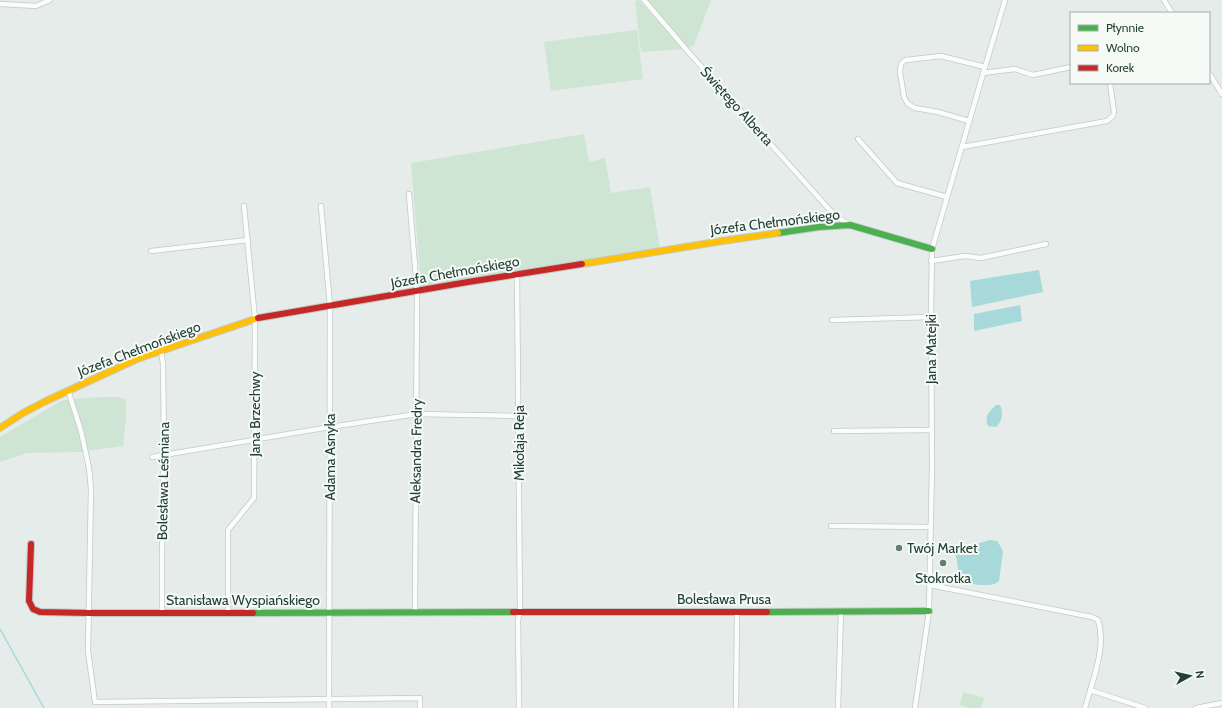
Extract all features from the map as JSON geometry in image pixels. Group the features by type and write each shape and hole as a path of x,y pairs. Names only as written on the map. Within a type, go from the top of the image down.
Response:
{"street":[{"path":"0,4 36,6 50,0"},
{"name":"Świętego Alberta","path":"644,0 832,212 850,225"},
{"name":"Jana Matejki","path":"915,708 929,611 930,585 932,249 983,73 1006,0"},
{"path":"1164,0 1171,12"},
{"path":"970,121 938,112 915,108 908,104 904,97 900,66 905,60 941,56 985,67"},
{"path":"983,73 1015,69 1033,75 1070,67"},
{"path":"1210,75 1222,94"},
{"path":"962,147 1107,121 1113,116 1114,112 1110,84"},
{"path":"858,139 898,183 947,198"},
{"name":"Aleksandra Fredry","path":"409,194 418,290 415,612"},
{"name":"Jana Brzechwy","path":"228,613 228,530 254,498 255,319 244,206"},
{"name":"Adama Asnyka","path":"321,206 330,306 329,708"},
{"path":"827,226 832,220 832,212"},
{"name":"Józefa Chełmońskiego","path":"0,428 23,412 137,359 255,319 517,273 827,226 850,225 932,249"},
{"path":"151,251 248,240"},
{"path":"931,261 965,256 981,258 1046,244"},
{"name":"Mikołaja Reja","path":"517,273 520,612 518,620 519,708"},
{"path":"832,320 931,317"},
{"name":"Bolesława Leśmiana","path":"161,350 163,364 164,442 162,612"},
{"path":"68,390 81,431 89,468 91,489 88,650 95,702 420,698 420,708"},
{"path":"152,457 330,426 417,414 518,416"},
{"path":"834,431 932,430"},
{"path":"831,526 930,527"},
{"name":"Stanisława Wyspiańskiego","path":"31,544 29,599 32,608 40,612 520,612"},
{"path":"930,585 1098,620 1100,631 1100,649 1085,708"},
{"path":"736,708 737,611"},
{"path":"838,708 841,611"},
{"name":"Bolesława Prusa","path":"520,612 929,611"},
{"path":"1090,690 1145,708"},
{"path":"1196,708 1222,703"}],"green space":[{"path":"639,0 683,49 641,52 635,1"},
{"path":"647,0 711,0 694,45 689,48"},
{"path":"637,30 643,79 551,91 544,42"},
{"path":"584,134 589,162 605,158 611,193 650,187 660,249 421,287 411,163"},
{"path":"100,397 119,397 126,400 123,446 80,452 27,453 0,462 0,437 61,401"},
{"path":"963,692 984,698 981,708 970,708 960,705"}],"water":[{"path":"1039,270 1043,292 972,307 970,281"},
{"path":"1020,305 1022,321 974,331 974,314"},
{"path":"996,405 1000,405 1001,408 1001,420 996,427 988,426 987,417 989,412"},
{"path":"990,540 997,541 1003,552 999,581 991,585 960,582 955,552 957,550"}],"waterway":[{"path":"0,629 44,708"}],"traffic: fast":[{"path":"778,233 819,227 850,225 932,249"},
{"path":"767,612 929,611"},
{"path":"253,613 513,612"}],"traffic: slow":[{"path":"582,264 778,233"},
{"path":"0,428 23,413 46,401 137,359 258,318"}],"traffic: jam":[{"path":"258,318 582,264"},
{"path":"31,544 29,601 33,609 40,612 253,613"},
{"path":"513,612 767,612"}],"place":[{"name":"Twój Market","path":"899,548"},
{"name":"Stokrotka","path":"943,563"}]}
